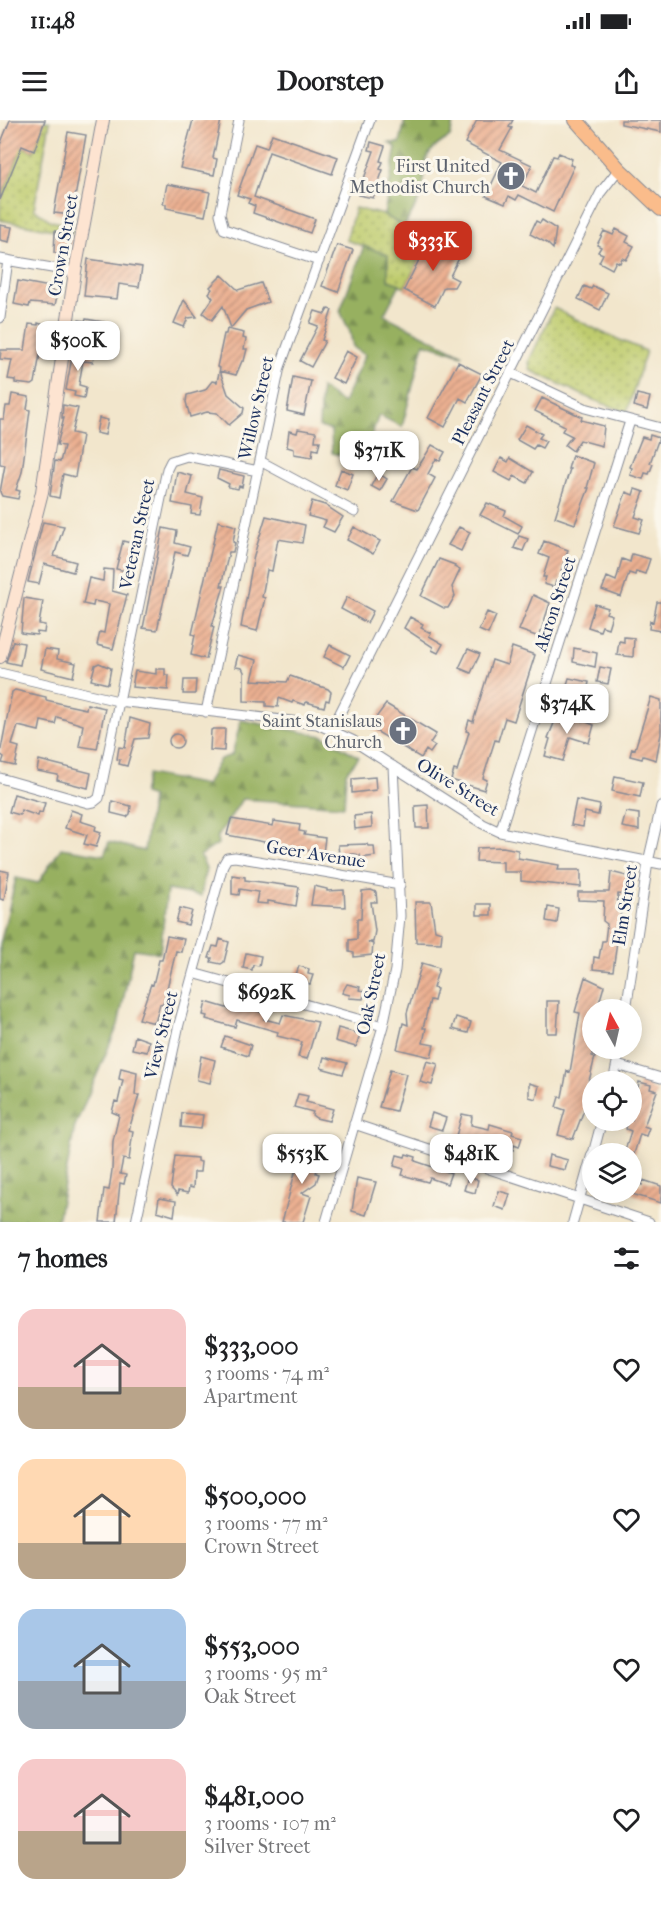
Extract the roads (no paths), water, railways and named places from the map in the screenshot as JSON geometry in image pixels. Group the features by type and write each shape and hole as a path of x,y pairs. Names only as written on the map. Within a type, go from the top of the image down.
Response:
{"main road":[{"path":"576,120 618,169 661,208"}],"street":[{"name":"Crown Street","path":"0,657 42,492 75,272 103,120"},
{"path":"239,120 220,214 224,229 231,234 281,247 319,261"},
{"name":"Willow Street","path":"206,712 280,367 370,120"},
{"name":"Pleasant Street","path":"332,729 601,192 618,169"},
{"path":"0,318 4,259 75,272"},
{"path":"511,373 585,408 661,428"},
{"name":"Akron Street","path":"500,832 630,421"},
{"name":"Veteran Street","path":"118,701 171,461 187,456 259,466"},
{"path":"259,466 356,512"},
{"name":"Olive Street","path":"0,673 118,701 301,721 332,729 483,824 500,832 661,864"},
{"path":"0,778 94,802 99,798 118,701"},
{"name":"Oak Street","path":"326,1222 383,1026 398,952 400,885 393,766"},
{"name":"Elm Street","path":"628,999 648,862 661,806"},
{"name":"Geer Avenue","path":"227,858 235,857 400,885"},
{"name":"View Street","path":"136,1222 172,1055 223,865 227,858"},
{"path":"194,972 383,1026"},
{"path":"616,1071 618,1059"},
{"path":"617,1065 661,1078"},
{"path":"354,1124 649,1222"},
{"path":"573,1222 582,1192"}],"place":[{"name":"First United Methodist Church","path":"511,176"},
{"name":"Saint Stanislaus Church","path":"403,731"}]}
